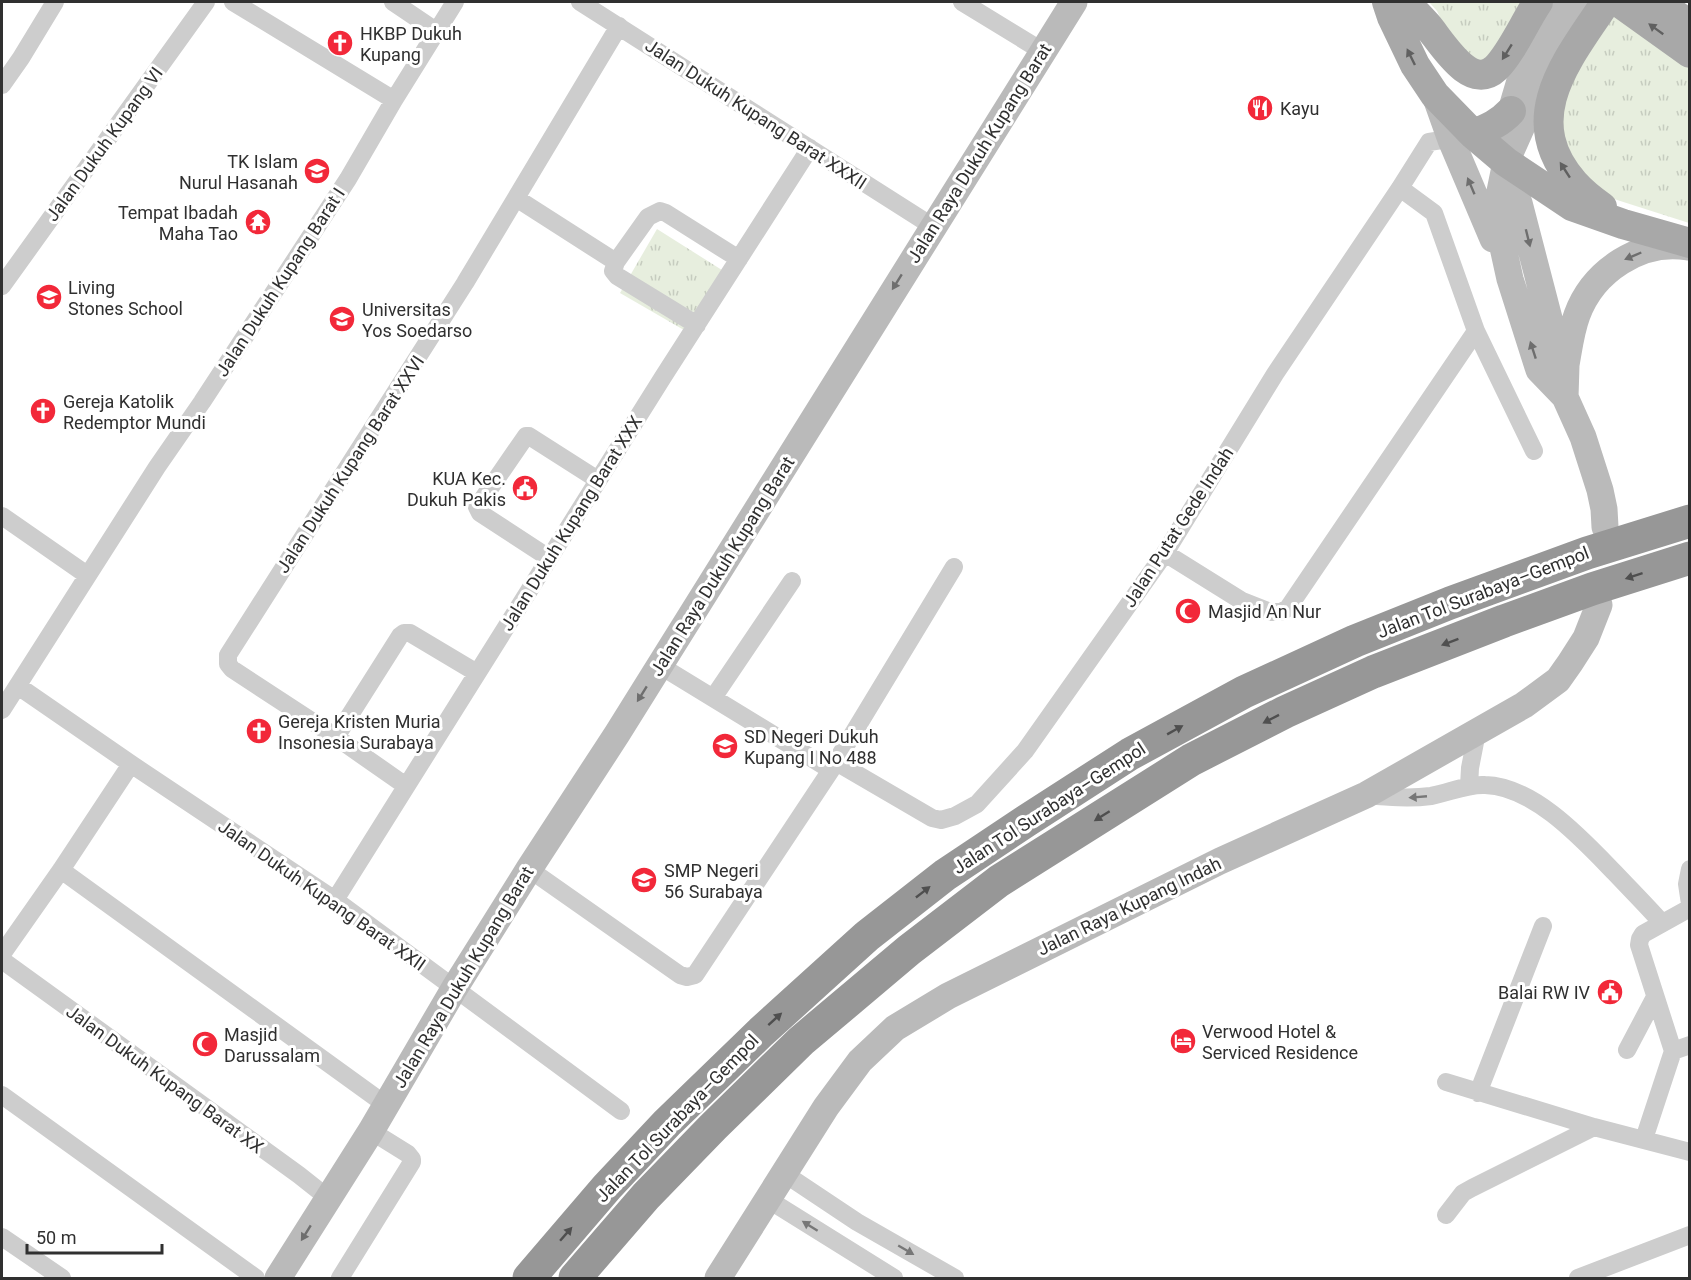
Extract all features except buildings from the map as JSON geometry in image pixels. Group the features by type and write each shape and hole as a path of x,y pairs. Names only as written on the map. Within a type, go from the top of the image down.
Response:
{"highway":[{"name":"Jalan Tol Surabaya–Gempol","path":"529,1278 561,1239 667,1123 761,1032 867,936 945,875 1026,821 1130,754 1244,692 1355,641 1450,603 1587,553 1689,521"},
{"name":"Jalan Tol Surabaya–Gempol","path":"575,1278 646,1196 801,1041 909,950 999,880 1191,760 1285,712 1373,672 1504,621 1592,589 1689,558"}],"main road":[{"path":"1387,2 1415,65 1462,137 1506,162 1572,206 1689,245"},
{"path":"1405,2 1426,23 1456,62 1477,75 1489,73 1495,69 1538,2"},
{"path":"1657,2 1689,25"},
{"path":"1623,224 1574,184 1562,167 1555,152 1547,120 1554,91 1563,69 1615,3 1689,53"},
{"path":"1462,137 1494,126 1510,111"}],"street":[{"path":"2,85 55,2"},
{"name":"Jalan Dukuh Kupang VI","path":"2,286 206,2"},
{"path":"232,2 394,100"},
{"path":"393,2 436,31"},
{"name":"Jalan Dukuh Kupang Barat I","path":"2,710 87,575 348,179 455,2"},
{"name":"Jalan Dukuh Kupang Barat XXXII","path":"580,2 932,226"},
{"path":"963,2 1042,51"},
{"name":"Jalan Raya Dukuh Kupang Barat","path":"278,1278 371,1131 454,989 617,734 932,226 1074,2"},
{"path":"1510,279 1497,220 1497,206 1506,162 1510,111 1519,84 1563,2"},
{"path":"1566,365 1552,330 1506,162 1556,51 1585,2"},
{"name":"Jalan Dukuh Kupang Barat XXVI","path":"336,737 232,669 228,664 228,655 481,258 619,26"},
{"path":"1462,137 1539,370 1565,397 1583,438 1600,490 1605,527"},
{"name":"Jalan Putat Gede Indah","path":"659,665 834,766 932,818 941,820 956,816 977,804 1025,751 1165,553 1275,374 1429,142 1462,137"},
{"name":"Jalan Dukuh Kupang Barat XXX","path":"334,900 810,148"},
{"path":"1400,188 1434,213 1476,331 1534,451"},
{"path":"516,198 616,262"},
{"path":"697,325 617,276 613,271 616,262 648,217 660,211 740,259"},
{"path":"1565,397 1566,365 1577,313 1583,299 1602,275 1612,266 1655,248 1689,245"},
{"path":"1165,553 1242,601 1270,612 1281,612 1288,608 1476,331"},
{"path":"549,558 480,513 477,507 526,436 598,480"},
{"path":"2,516 87,575"},
{"path":"529,869 680,975 687,977 695,975 834,766 954,567"},
{"path":"713,698 792,581"},
{"name":"Jalan Raya Kupang Indah","path":"718,1278 826,1107 860,1061 895,1028 948,996 1220,861 1365,795 1524,705 1558,680 1586,638 1599,605"},
{"path":"406,786 336,737 404,633 410,633 477,673"},
{"name":"Jalan Dukuh Kupang Barat XXII","path":"18,686 334,900 621,1111"},
{"path":"1469,786 1477,732"},
{"path":"2,954 131,764"},
{"path":"1365,795 1414,798 1469,786 1486,785 1509,789 1527,797 1569,827 1662,923"},
{"path":"1644,1139 1681,1048 1655,997 1639,945 1640,939 1643,934 1689,906 1687,884 1689,869"},
{"path":"61,870 386,1105"},
{"path":"1478,1093 1543,927"},
{"name":"Jalan Dukuh Kupang Barat XX","path":"2,960 328,1198"},
{"path":"1627,1050 1655,997"},
{"path":"1446,1082 1689,1152"},
{"path":"2,1095 256,1278"},
{"path":"1446,1215 1463,1193 1594,1126"},
{"path":"340,1278 412,1162 408,1154 371,1131"},
{"path":"785,1174 857,1222 955,1278"},
{"path":"769,1200 894,1278"},
{"path":"1578,1278 1689,1235"},
{"path":"2,1237 62,1278"}],"green space":[{"path":"1429,2 1533,2 1492,68 1463,65 1437,11"},
{"path":"1615,12 1689,66 1689,223 1589,191 1573,176 1557,110 1577,72"},
{"path":"657,229 733,277 696,337 620,293"}],"place":[{"name":"HKBP Dukuh Kupang","path":"340,43"},
{"name":"Kayu","path":"1260,108"},
{"name":"TK Islam Nurul Hasanah","path":"317,171"},
{"name":"Tempat Ibadah Maha Tao","path":"258,222"},
{"name":"Living Stones School","path":"49,297"},
{"name":"Universitas Yos Soedarso","path":"342,319"},
{"name":"Gereja Katolik Redemptor Mundi","path":"43,411"},
{"name":"KUA Kec. Dukuh Pakis","path":"525,488"},
{"name":"Masjid An Nur","path":"1188,611"},
{"name":"Gereja Kristen Muria Insonesia Surabaya","path":"259,731"},
{"name":"SD Negeri Dukuh Kupang I No 488","path":"725,746"},
{"name":"SMP Negeri 56 Surabaya","path":"644,880"},
{"name":"Balai RW IV","path":"1610,992"},
{"name":"Verwood Hotel & Serviced Residence","path":"1183,1041"},
{"name":"Masjid Darussalam","path":"205,1044"}]}
